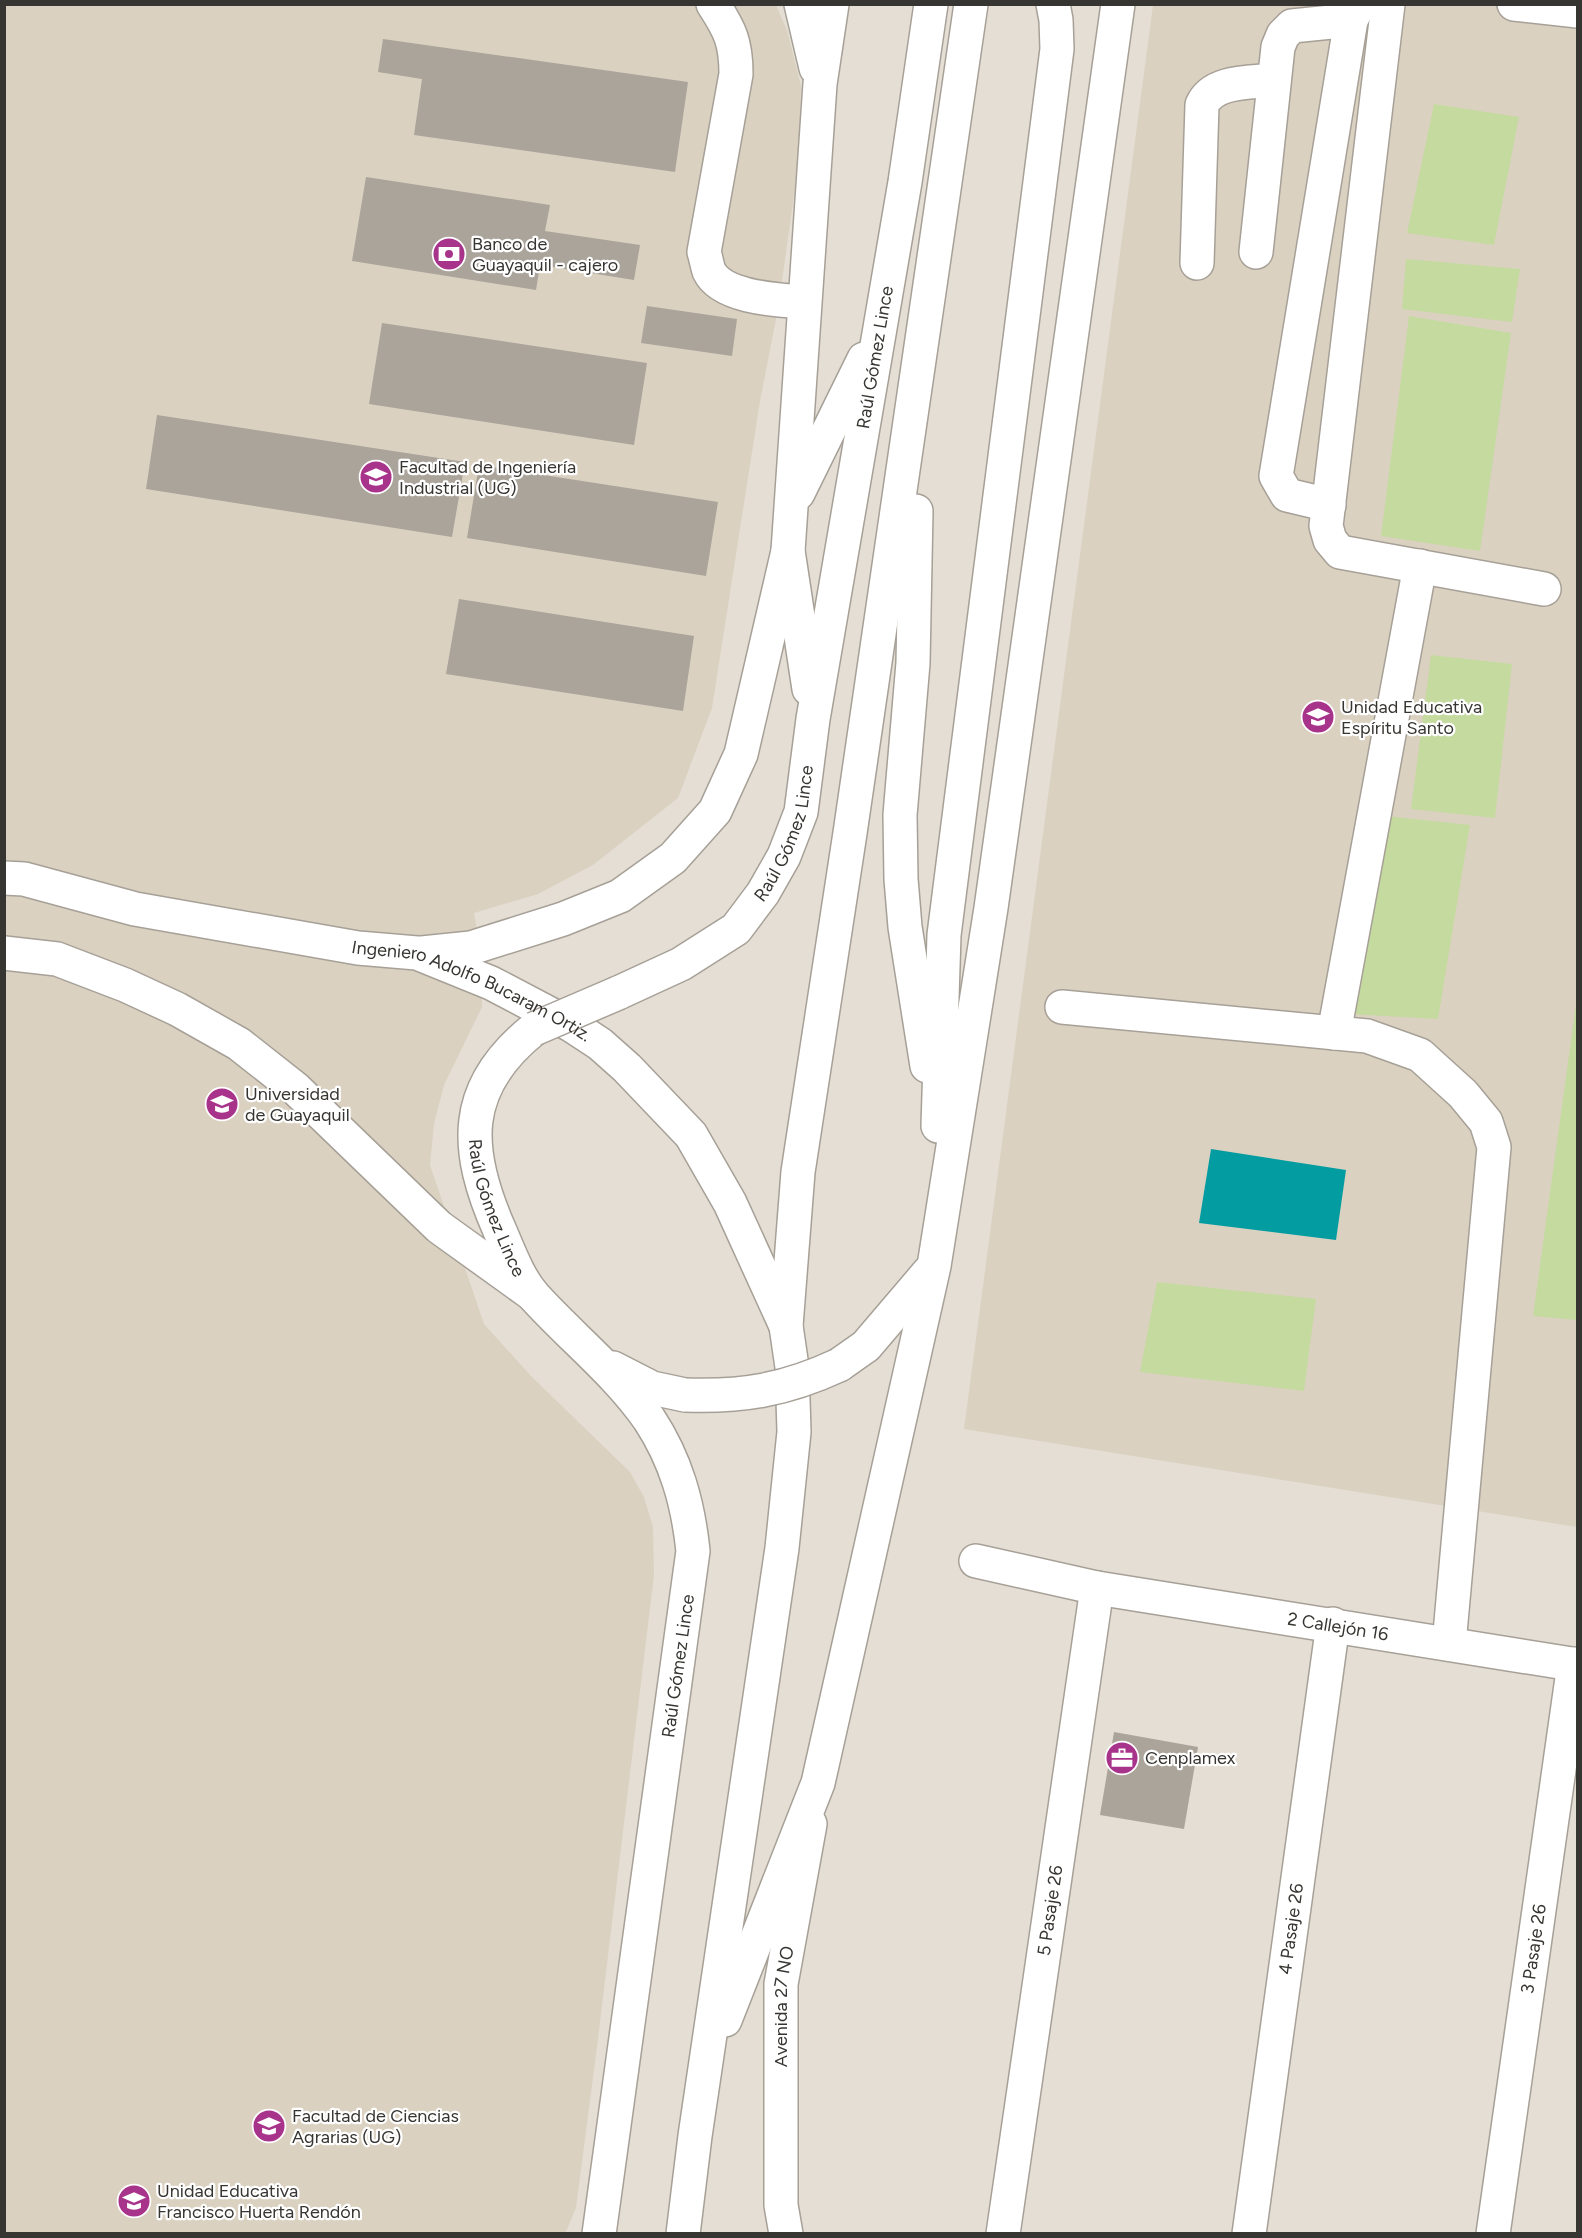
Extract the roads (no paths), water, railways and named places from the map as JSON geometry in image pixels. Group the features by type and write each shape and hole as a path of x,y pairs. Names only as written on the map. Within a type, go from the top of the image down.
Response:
{"main road":[{"path":"713,4 730,29 736,50 736,74 704,252 709,271 719,283 736,291 765,299 804,302"},
{"path":"801,4 820,84"},
{"path":"417,953 471,948 563,919 620,896 673,858 715,811 741,754 788,551 820,84 832,4"},
{"name":"Raúl Gómez Lince","path":"599,2234 693,1551 687,1504 667,1449 648,1418 585,1347 532,1294 485,1198 477,1173 475,1148 481,1097 494,1067 510,1048 534,1029 681,964 736,929 763,893 784,856 801,812 813,719 905,182 931,4"},
{"path":"683,2234 695,2136 782,1548 795,1432 792,1367 786,1326 798,1172 919,371 971,4"},
{"path":"941,1228 938,1137 944,934 1057,49 1053,4"},
{"path":"695,2136 726,2019 818,1783 934,1266 991,908 1118,4"},
{"path":"1388,4 1326,526 1330,540 1340,552 1545,589"},
{"path":"1514,4 1578,11"},
{"path":"1256,252 1278,47 1283,35 1292,26 1355,12 1276,477 1287,495 1329,505"},
{"path":"1197,263 1202,105 1206,94 1221,87 1274,80"},
{"path":"791,506 880,328"},
{"path":"919,371 913,663 900,815 901,879 905,927 938,1137"},
{"path":"788,551 813,719"},
{"path":"1334,1034 1420,566"},
{"name":"Ingeniero Adolfo Bucaram Ortiz.","path":"4,878 24,879 135,909 358,948 417,953 516,994 600,1044 627,1068 691,1135 710,1164 786,1326"},
{"path":"4,953 57,959 125,985 177,1009 239,1044 296,1089 439,1227 532,1294"},
{"path":"1062,1007 1367,1036 1420,1055 1463,1094 1486,1122 1494,1147 1449,1644"},
{"path":"585,1347 621,1374 652,1388 685,1395 733,1396 772,1390 809,1379 839,1365 866,1346 934,1266"},
{"name":"2 Callejón 16","path":"976,1561 1097,1588 1333,1624 1576,1665"},
{"name":"5 Pasaje 26","path":"1003,2234 1097,1588"},
{"name":"4 Pasaje 26","path":"1249,2234 1333,1624"},
{"name":"3 Pasaje 26","path":"1493,2234 1576,1665"},
{"name":"Avenida 27 NO","path":"786,2234 781,2205 781,1984 818,1783"}],"water":[{"path":"1211,1149 1346,1170 1336,1240 1199,1223"}],"place":[{"name":"Banco de Guayaquil - cajero","path":"449,254"},
{"name":"Facultad de Ingeniería Industrial (UG)","path":"376,477"},
{"name":"Unidad Educativa Espíritu Santo","path":"1318,717"},
{"name":"Universidad de Guayaquil","path":"222,1104"},
{"name":"Cenplamex","path":"1122,1758"},
{"name":"Facultad de Ciencias Agrarias (UG)","path":"269,2126"},
{"name":"Unidad Educativa Francisco Huerta Rendón","path":"134,2201"}]}
